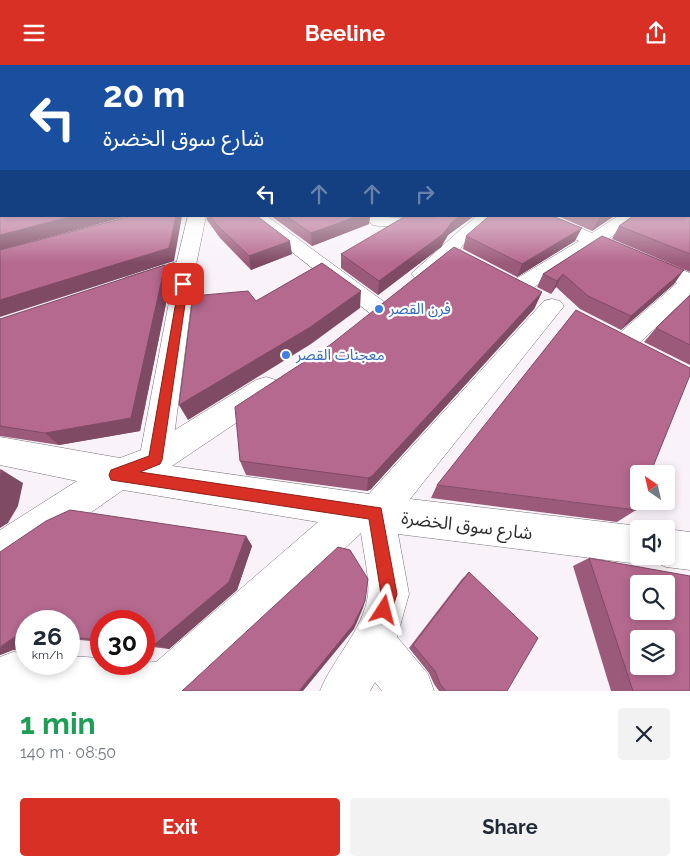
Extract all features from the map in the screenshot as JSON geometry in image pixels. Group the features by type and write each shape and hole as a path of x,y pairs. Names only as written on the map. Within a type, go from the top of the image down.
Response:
{"street":[{"path":"155,460 186,265 197,217"},
{"path":"256,217 368,317 457,251 488,217"},
{"path":"373,217 379,221 425,220 457,251"},
{"path":"539,217 690,282 624,344"},
{"path":"0,685 13,675 164,686 367,512 560,311 508,284 592,239 628,217"},
{"path":"112,290 186,265"},
{"path":"0,552 116,475 155,460 288,374"},
{"name":"شارع سوق الخضرة","path":"0,451 116,475 367,512 630,544"},
{"path":"343,691 374,643 389,594 367,512"},
{"path":"675,549 690,551"},
{"path":"374,643 411,691"}],"building":[{"path":"0,217 69,217 0,235"},
{"path":"128,217 176,217 169,248 0,300 0,250"},
{"path":"211,217 258,217 290,241 249,256"},
{"path":"287,217 355,217 311,233"},
{"path":"404,217 459,217 451,223 443,234 379,281 341,254"},
{"path":"488,217 554,217 582,228 522,264 466,236"},
{"path":"632,217 690,217 690,254 619,226"},
{"path":"602,236 684,270 631,316 588,296 563,274 557,281 543,274"},
{"path":"454,247 542,292 372,476 368,478 240,461 235,407 330,345"},
{"path":"322,263 361,291 309,328 179,405 193,296 248,291 256,301"},
{"path":"165,265 131,418 45,433 0,426 0,319"},
{"path":"690,295 690,345 656,328"},
{"path":"576,310 690,368 690,375 654,465 630,465 630,509 437,485"},
{"path":"70,510 246,536 229,582 155,644 155,610 90,610 90,639 80,638 80,610 15,610 15,637 0,647 0,552 46,521"},
{"path":"338,547 350,550 368,579 365,601 354,624 299,691 182,691"},
{"path":"589,558 690,576 690,691 633,691"},
{"path":"469,572 538,638 507,691 446,691 440,684 435,671 413,645"}],"place":[{"name":"فرن القصر","path":"379,309"},
{"name":"معجنات القصر","path":"286,355"}],"route":[{"path":"183,284 155,460 116,475 376,513 389,594 384,610"}]}
